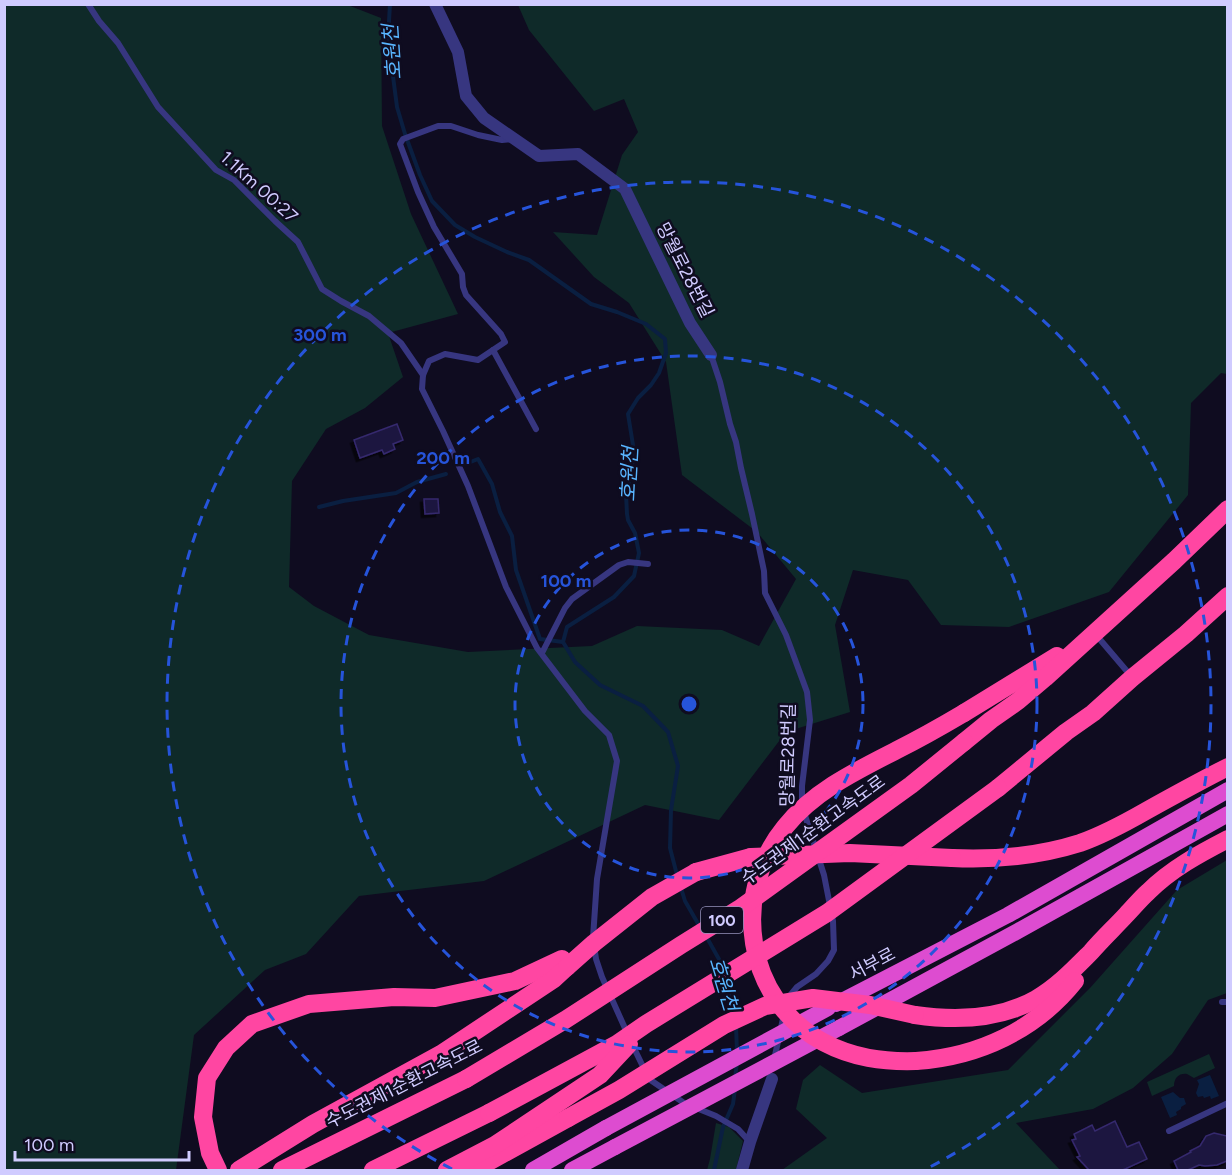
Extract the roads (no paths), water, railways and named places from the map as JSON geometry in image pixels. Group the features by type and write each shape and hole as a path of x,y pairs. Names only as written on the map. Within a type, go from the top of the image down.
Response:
{"highway":[{"name":"수도권제1순환고속도로","path":"282,1170 466,1079 739,909 910,785 1018,701 1174,561 1227,509"},
{"name":"100","path":"373,1170 489,1113 618,1044 646,1024 827,913 998,788 1066,732 1093,713 1227,596"},
{"path":"1094,633 964,713 841,780 805,805 786,825 768,851 755,889 752,919 756,953 765,979 775,998 801,1027 814,1037 844,1052 883,1061 916,1061 945,1058 973,1051 1025,1027 1045,1013 1064,994 1126,916"},
{"path":"218,1170 210,1153 203,1117 207,1078 226,1048 252,1024 309,1004 394,997 435,998 515,981 564,963 594,943 652,897 696,872 751,857 850,853 994,858 1053,850 1107,832 1227,767"},
{"name":"서부로","path":"533,1170 828,1008 1008,915 1227,790"},
{"path":"572,1170 839,1028 1227,814"},
{"path":"474,1170 619,1090 724,1025 765,1006 813,998 947,1018 999,1014 1026,1004 1042,996 1065,978 1148,892 1170,873 1227,839"},
{"path":"239,1170 313,1124 441,1054 554,979 564,963"},
{"path":"447,1170 495,1145 600,1075 646,1024"}],"street":[{"path":"435,4 458,52 466,96 484,118 512,139"},
{"name":"망월로28번길","path":"512,139 540,156 578,154 625,189 690,323 711,355"},
{"name":"망월로28번길","path":"742,1170 772,1079"}],"lane":[{"name":"1.1Km 00:27","path":"88,4 118,43 158,107 216,170 234,180 298,242 322,289 369,316 401,343 423,375"},
{"path":"512,139 502,140 451,126 438,126 403,139 400,144 434,227 462,274 466,295 501,334 505,342 478,360 445,354 429,361 423,375 422,389 468,486 506,587 537,648 585,711 609,735 617,761 597,879 593,938 602,977 649,1079 684,1103 716,1116 738,1130 750,1142"},
{"path":"493,350 537,429"},
{"name":"망월로28번길","path":"711,355 736,442 764,571 765,593 786,635 807,692 810,720 802,786 802,806 824,875 835,939 834,950 828,961 816,974 797,987 789,997 775,1051 772,1079"},
{"path":"542,653 572,599 619,565 628,562 648,564"},
{"path":"1094,633 1132,678"},
{"path":"1170,1131 1227,1103"}],"water":[{"path":"1210,1075 1219,1096 1211,1099 1210,1096 1198,1097 1197,1080"},
{"path":"1173,1092 1180,1098 1184,1098 1186,1104 1176,1112 1177,1115 1170,1118 1161,1097"}],"waterway":[{"name":"호원천","path":"390,4 388,38 397,107 420,175 432,201 455,225 475,237 529,260 591,304 646,324 665,339 666,353 659,373 628,414 633,445 632,469 626,494 627,514 635,533 639,553 634,576 614,597 567,627 563,642 575,662 600,685 643,706 668,732 678,766 671,810 670,848 677,875"},
{"path":"468,463 478,459 492,484 500,512 512,536 516,570 540,639 563,642"},
{"path":"319,507 396,493 417,482 446,474"},
{"name":"호원천","path":"680,885 685,901 700,927"},
{"name":"호원천","path":"706,936 723,969"},
{"name":"호원천","path":"726,982 734,1016"},
{"name":"호원천","path":"736,1026 737,1052"},
{"name":"호원천","path":"735,1078 737,1062"},
{"name":"호원천","path":"714,1170 723,1127 733,1104 735,1089"}]}
